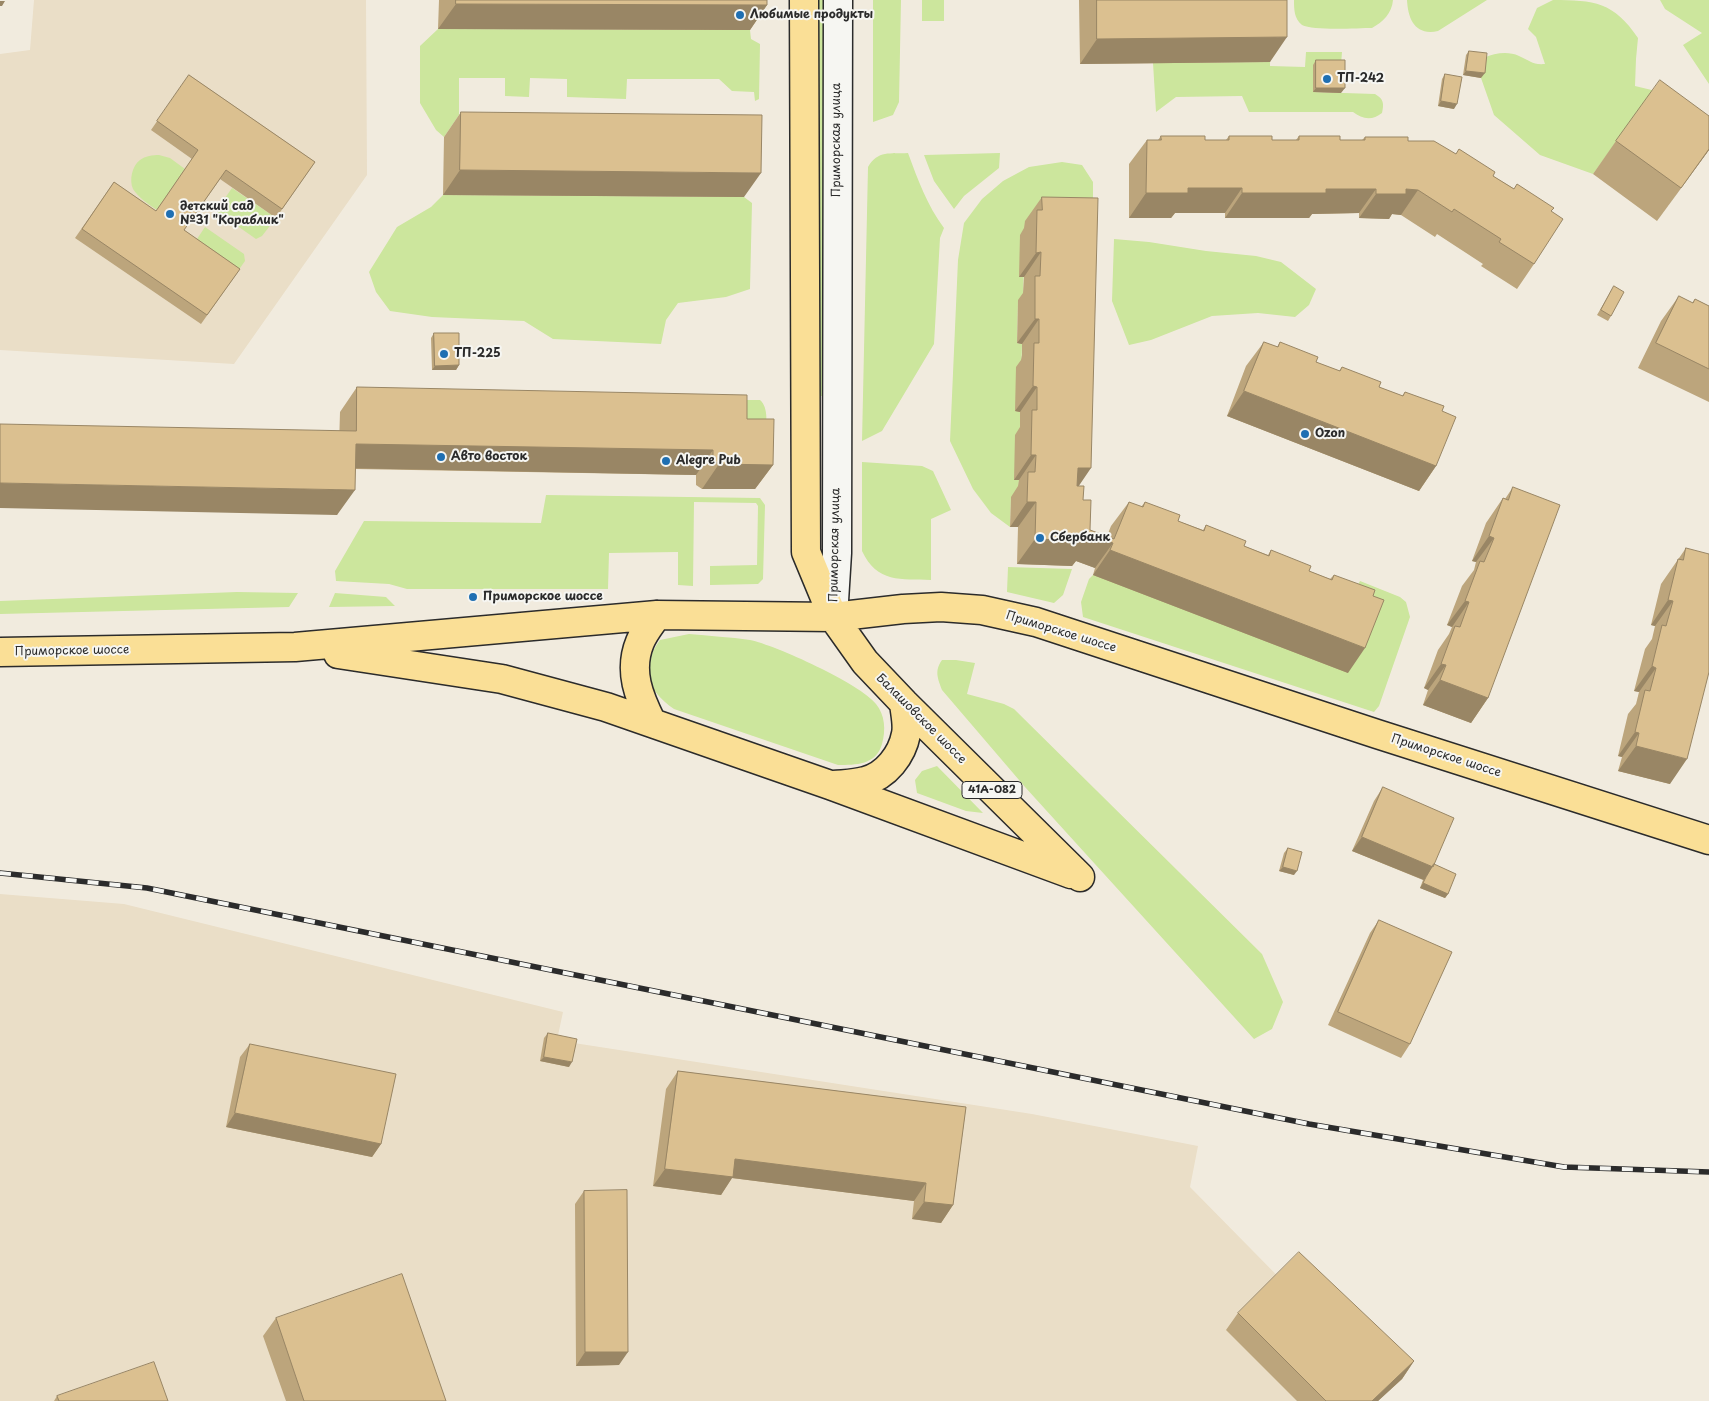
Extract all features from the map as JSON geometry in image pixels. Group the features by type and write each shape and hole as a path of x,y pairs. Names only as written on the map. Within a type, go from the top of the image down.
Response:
{"main road":[{"name":"Приморская улица","path":"804,0 806,552 833,617"},
{"name":"Приморская улица","path":"833,617 837,554 838,0"},
{"name":"Приморское шоссе","path":"0,652 295,647 657,615 833,617 902,609 941,607 982,610 1022,618 1376,734 1709,840"},
{"path":"652,724 639,697 634,677 634,660 640,641 657,615"},
{"name":"Балашовское шоссе","path":"833,617 865,662 1080,877"},
{"name":"Приморское шоссе","path":"295,647 502,679 606,707 830,785 1080,877"},
{"path":"830,785 866,781 881,774 894,762 906,733 904,703"}],"shaded area":[{"name":"детский сад №31 \"Кораблик\"","path":"34,0 366,0 367,175 234,364 0,350 0,54 30,50"},
{"path":"0,894 124,904 563,1012 557,1040 1032,1114 1198,1146 1190,1187 1313,1312 1374,1401 0,1401"}],"green space":[{"path":"814,0 827,0 826,396 812,396"},
{"path":"873,0 901,0 899,102 893,115 873,122"},
{"path":"922,0 944,0 944,21 922,21"},
{"path":"1294,0 1393,0 1391,9 1386,17 1372,28 1336,29 1308,27 1299,23 1294,10"},
{"path":"1407,0 1487,0 1438,31 1430,32 1418,28 1414,24 1409,14"},
{"path":"1553,0 1592,3 1611,10 1620,17 1638,38 1635,86 1660,92 1637,113 1593,174 1540,155 1494,115 1481,78 1484,58 1497,54 1506,53 1519,56 1534,63 1545,64 1536,37 1528,29 1537,8"},
{"path":"1660,0 1709,0 1709,84 1683,45 1702,33 1665,9"},
{"path":"438,29 750,30 751,39 760,44 759,99 755,101 754,92 732,91 719,79 627,79 626,99 567,97 567,79 530,78 529,97 505,96 505,78 459,78 459,115 444,137 436,130 420,103 420,46"},
{"path":"1306,52 1342,52 1341,65 1313,92 1375,94 1383,102 1382,113 1375,117 1367,118 1353,112 1249,112 1242,96 1176,97 1156,112 1153,63 1270,62 1270,66 1305,67"},
{"path":"908,153 919,183 944,228 940,238 934,344 882,431 862,441 868,167 880,155"},
{"path":"1000,153 999,168 964,196 954,209 934,181 924,155"},
{"path":"159,155 170,158 185,169 157,210 135,192 131,177 133,169 140,160 149,156"},
{"path":"1062,162 1082,165 1093,182 1093,221 1025,222 1023,300 1018,301 1017,343 1022,344 1020,435 1014,479 1019,480 1018,497 1011,497 1010,527 991,513 973,489 950,441 958,260 964,223 982,199 1003,181 1029,167"},
{"path":"232,188 276,218 262,236 256,239 216,211"},
{"path":"443,195 744,197 752,203 750,289 726,297 678,303 666,320 661,344 553,339 524,321 432,317 390,311 376,292 369,272 397,227 431,207"},
{"path":"205,227 244,254 245,261 233,278 191,248"},
{"path":"1114,239 1256,256 1281,262 1316,289 1309,305 1295,317 1258,313 1212,316 1151,340 1129,345 1112,301"},
{"path":"701,400 760,400 766,412 766,435"},
{"path":"862,462 922,466 933,471 951,510 931,519 931,580 900,579 883,574 875,569 862,551"},
{"path":"546,495 760,498 765,505 763,579 758,584 710,585 710,566 757,565 758,506 756,503 694,502 693,586 678,585 678,552 609,553 608,589 407,589 389,584 336,581 335,571 364,521 541,523"},
{"path":"1008,567 1072,569 1063,595 1054,603 1007,592"},
{"path":"1093,575 1344,610 1360,581 1400,597 1406,602 1410,617 1379,706 1374,712 1083,617 1081,602 1089,579"},
{"path":"237,592 298,593 289,607 0,614 0,601"},
{"path":"335,593 386,597 395,606 329,607"},
{"path":"689,634 742,639 762,643 817,666 854,686 876,704 881,713 884,733 879,751 870,760 852,765 838,765 674,709 657,694 652,686 648,670 650,660 660,640"},
{"path":"942,660 975,663 967,694 1004,704 1014,709 1262,954 1283,1002 1272,1029 1254,1039 1025,787 942,690 937,671"},
{"path":"937,766 983,813 966,811 917,793 915,780 922,771"}],"building":[{"path":"456,0 767,0 767,5 456,4"},
{"path":"1097,0 1287,0 1287,37 1097,39"},
{"path":"1469,51 1487,53 1485,73 1466,71"},
{"name":"ТП-242","path":"1316,60 1345,60 1345,88 1316,88"},
{"path":"1445,74 1462,77 1457,104 1441,101"},
{"path":"189,75 315,162 282,209 226,170 184,230 240,269 207,315 82,229 114,182 156,211 163,201 198,150 157,121"},
{"path":"1660,80 1709,116 1709,149 1681,188 1616,141"},
{"path":"461,112 762,115 761,173 460,170"},
{"path":"1161,136 1205,136 1205,140 1229,140 1229,136 1272,136 1272,140 1299,140 1299,136 1340,136 1340,140 1365,140 1365,137 1408,137 1408,141 1434,141 1456,154 1459,149 1495,172 1493,176 1514,189 1517,184 1554,208 1551,211 1563,219 1534,264 1499,242 1501,239 1454,209 1452,212 1418,190 1406,189 1406,194 1376,194 1376,189 1326,189 1326,193 1242,193 1242,188 1188,188 1188,193 1146,193 1147,140 1161,140"},
{"path":"1042,197 1098,198 1091,468 1078,468 1077,486 1084,486 1083,500 1091,500 1090,530 1114,539 1129,502 1143,507 1145,502 1180,515 1178,521 1204,531 1206,525 1246,541 1244,546 1269,556 1271,550 1311,566 1309,571 1332,580 1334,575 1375,590 1373,596 1384,600 1365,648 1110,550 1113,543 1090,535 1090,541 1035,539 1036,502 1027,502 1028,472 1035,472 1036,455 1031,455 1032,410 1037,410 1037,387 1033,386 1034,343 1039,343 1039,319 1035,319 1035,276 1040,276 1041,252 1036,253 1037,210 1042,210"},
{"path":"1614,286 1624,292 1611,316 1601,310"},
{"path":"1679,296 1693,303 1695,299 1709,306 1709,369 1656,343"},
{"name":"ТП-225","path":"434,333 459,333 459,365 435,366"},
{"path":"1264,342 1278,347 1280,342 1318,357 1316,362 1340,371 1342,367 1381,382 1379,387 1403,396 1405,392 1444,406 1442,411 1456,417 1436,466 1244,391"},
{"path":"357,387 747,395 747,419 774,419 773,465 719,464 713,460 713,450 356,444 355,490 0,483 0,424 356,431"},
{"path":"1513,487 1560,505 1488,698 1440,680 1446,665 1441,664 1455,626 1460,627 1469,602 1465,601 1480,561 1484,562 1494,538 1489,536 1503,498 1508,500"},
{"path":"1686,548 1709,554 1709,672 1687,759 1636,746 1639,733 1635,732 1645,690 1650,691 1656,668 1652,666 1662,625 1666,626 1673,601 1668,600 1678,559 1683,560"},
{"path":"1383,787 1454,818 1433,867 1362,837"},
{"path":"1288,848 1302,852 1297,871 1283,867"},
{"path":"1434,864 1456,874 1448,894 1423,883"},
{"path":"1379,920 1452,952 1410,1044 1338,1012"},
{"path":"548,1033 577,1039 572,1062 544,1057"},
{"path":"250,1044 396,1074 381,1144 235,1113"},
{"path":"678,1071 966,1107 953,1205 924,1202 926,1183 735,1159 733,1177 665,1169"},
{"path":"627,1190 628,1352 585,1352 584,1191"},
{"path":"1299,1252 1414,1361 1372,1401 1326,1401 1238,1313"},
{"path":"402,1274 446,1401 304,1401 276,1318"},
{"path":"154,1362 168,1401 59,1401 57,1396"}],"railway":[{"path":"0,873 147,888 1309,1124 1564,1167 1709,1172"}],"place":[{"name":"Любимые продукты","path":"740,15"},
{"name":"ТП-242","path":"1327,79"},
{"name":"детский сад №31 \"Кораблик\"","path":"170,214"},
{"name":"ТП-225","path":"444,354"},
{"name":"Ozon","path":"1305,434"},
{"name":"Авто восток","path":"441,457"},
{"name":"Alegre Pub","path":"666,461"},
{"name":"Сбербанк","path":"1040,538"},
{"name":"Приморское шоссе","path":"473,597"}]}
